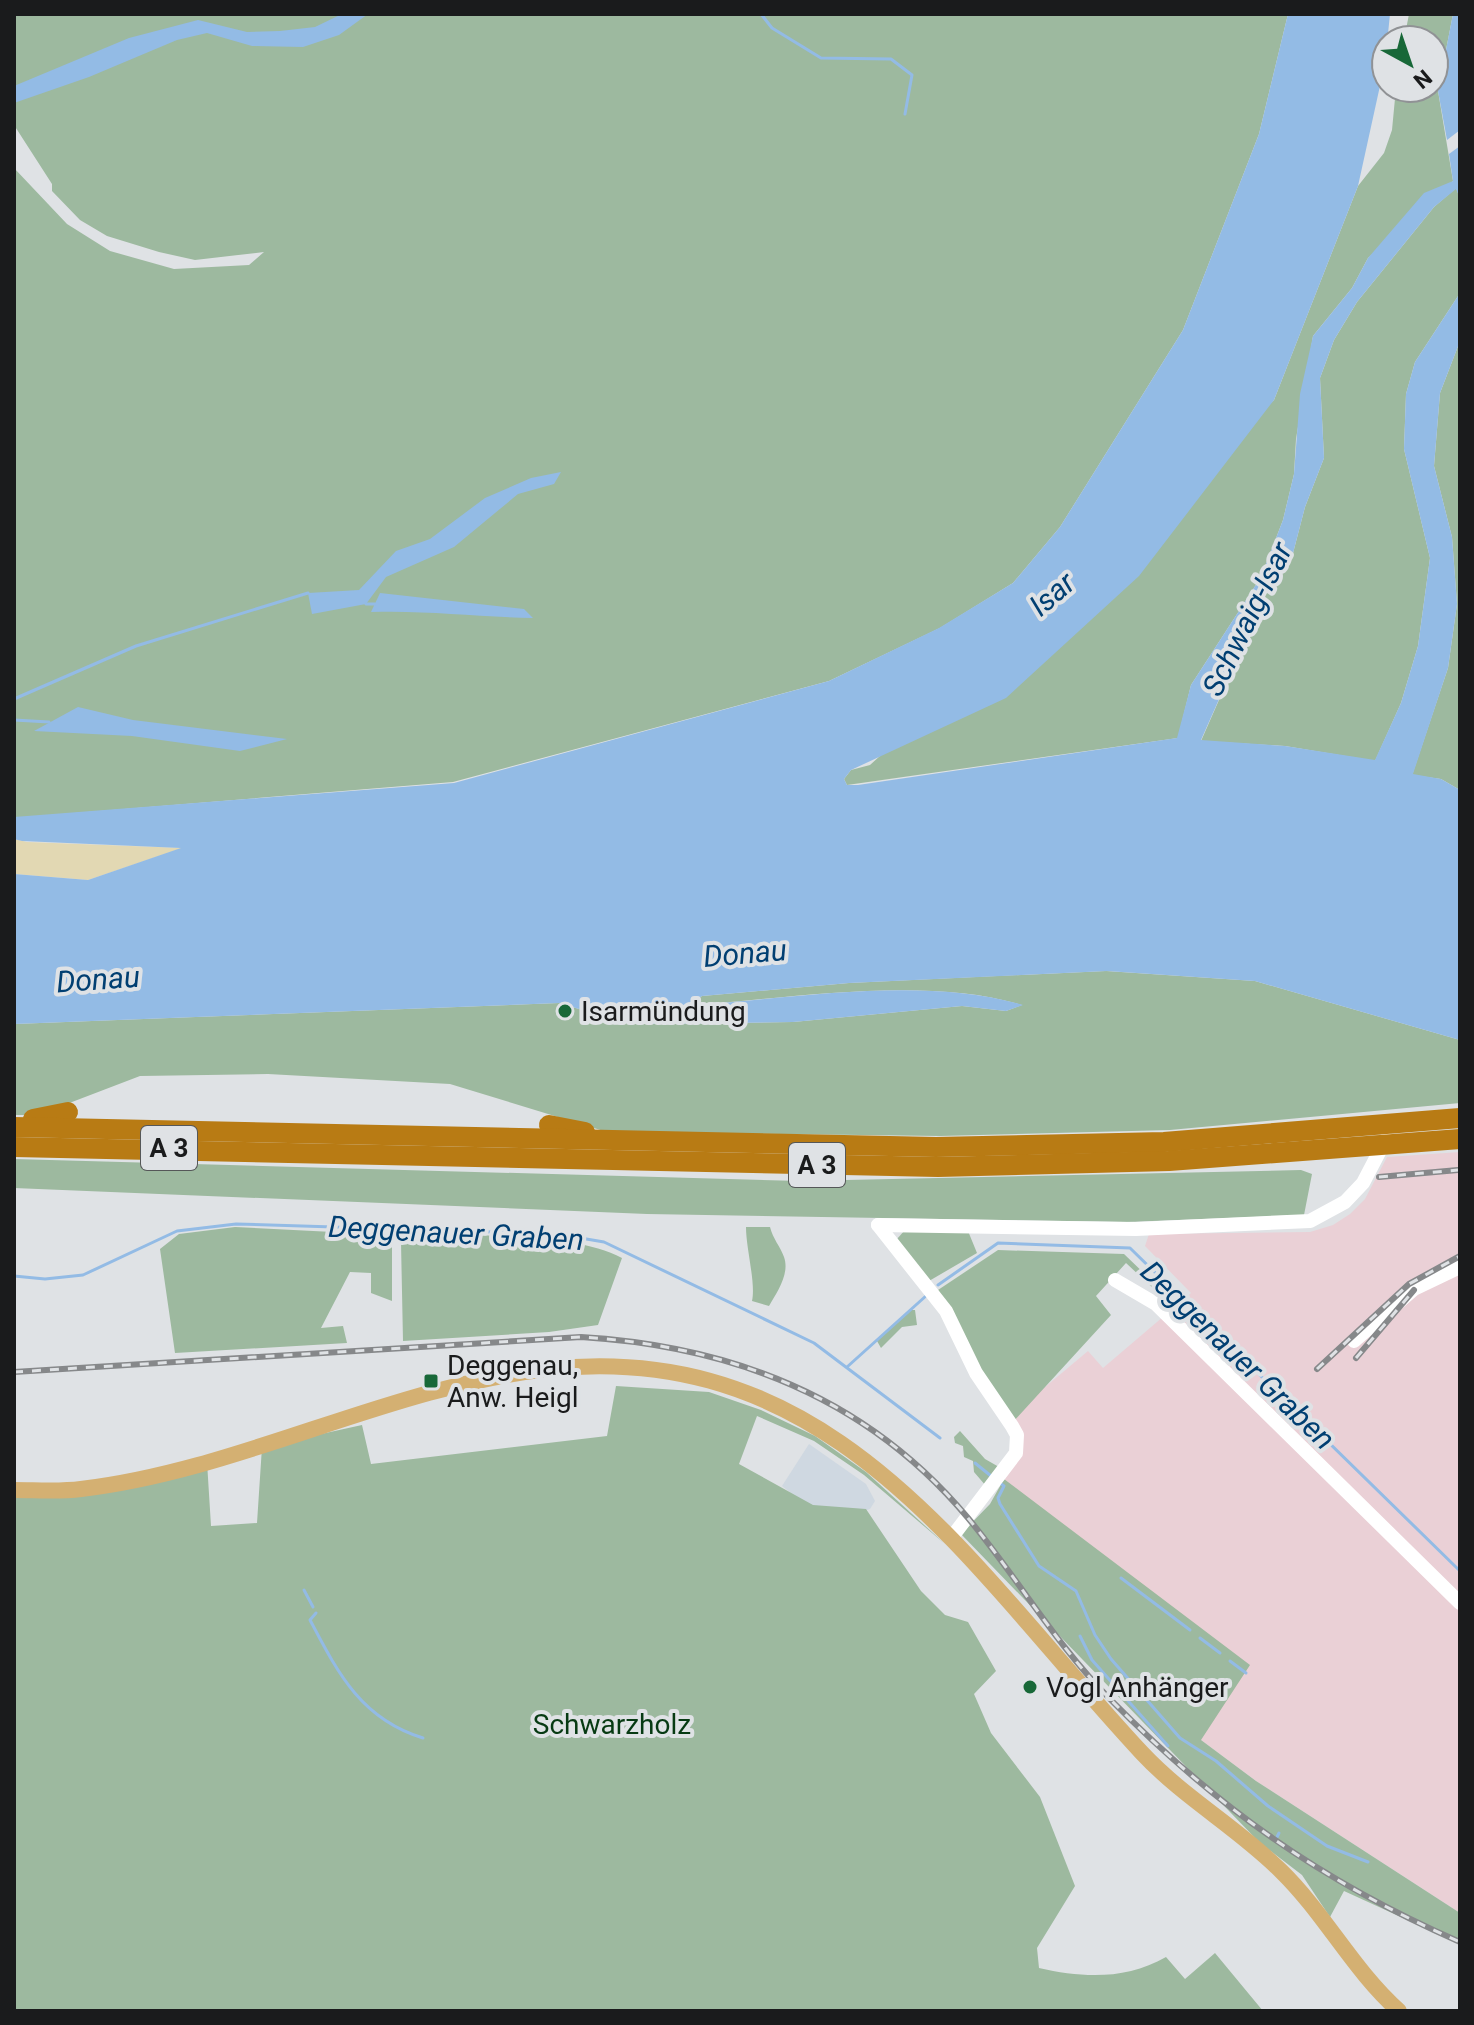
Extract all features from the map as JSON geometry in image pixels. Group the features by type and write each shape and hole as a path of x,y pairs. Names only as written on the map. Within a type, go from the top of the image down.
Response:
{"highway":[{"path":"14,1127 68,1112"},
{"name":"A 3","path":"14,1147 938,1167 1169,1161 1460,1118"},
{"path":"549,1125 595,1134 611,1143"},
{"name":"A 3","path":"14,1127 611,1143 936,1147 1460,1139"}],"main road":[{"path":"14,1490 79,1490 207,1461 480,1381 552,1369 618,1367 706,1379 740,1388 793,1413 873,1465 952,1537 1142,1754 1196,1803 1280,1870 1369,1981 1399,2011"}],"street":[{"path":"952,1537 1016,1453 1017,1435 986,1389 946,1311 878,1225 1136,1229 1310,1221 1345,1202 1363,1183 1377,1161 1396,1116"},
{"path":"1354,1341 1414,1289 1460,1267"},
{"path":"1115,1280 1156,1304 1460,1603"}],"shaded area":[{"path":"1460,1152 1460,1913 1256,1781 1201,1740 1004,1479 1016,1462 1013,1414 1088,1351 1103,1368 1191,1293 1145,1246 1149,1234 1310,1232 1333,1225 1350,1214 1365,1199 1387,1157"},
{"path":"809,1444 866,1484 875,1501 870,1509 855,1514 826,1511 802,1502 782,1486"}],"green space":[{"path":"14,14 1288,14 1259,134 1183,330 1060,527 1013,583 940,628 829,681 453,782 14,818 14,168 67,224 110,251 174,269 249,265 264,252 195,260 107,236 80,220 52,191 52,184 14,125"},
{"path":"1409,14 1453,14 1450,29 1450,24 1407,24"},
{"path":"1394,104 1440,104 1453,181 1368,258 1352,288 1313,336 1296,439 1294,474 1283,520 1261,577 1191,685 1178,738 847,785 844,779 851,770 870,765 1274,400 1358,186 1384,153 1392,130"},
{"path":"1456,188 1460,198 1460,293 1415,362 1406,394 1404,449 1430,558 1418,646 1401,703 1375,761 1285,746 1201,741 1265,595 1292,557 1305,507 1324,458 1320,378 1334,340 1357,302 1434,207"},
{"path":"1460,341 1460,790 1441,779 1412,775 1448,668 1457,604 1452,537 1434,466 1440,393"},
{"path":"1106,971 1255,981 1460,1040 1460,1103 1170,1130 940,1136 607,1132 450,1084 268,1074 140,1076 38,1115 14,1115 14,1024 559,1003 616,1020 652,1024 793,1022 962,1006 1006,1011 1022,1005 985,996 904,990 698,1005 696,1000 702,996 849,983"},
{"path":"14,1159 800,1181 1301,1170 1312,1174 1304,1215 1127,1222 647,1214 14,1188"},
{"path":"235,1227 392,1235 392,1301 371,1293 371,1273 350,1272 321,1328 343,1326 347,1343 175,1353 160,1249 179,1234"},
{"path":"746,1227 770,1227 784,1257 784,1276 769,1306 752,1301"},
{"path":"905,1230 968,1231 977,1253 929,1281 897,1239"},
{"path":"424,1235 553,1240 602,1250 622,1258 598,1325 549,1332 403,1341 401,1242 414,1243"},
{"path":"998,1250 1124,1254 1176,1304 1173,1307 1126,1263 1096,1296 1111,1315 1012,1423 990,1392 938,1290"},
{"path":"911,1310 915,1310 917,1325 902,1327 881,1348 877,1341"},
{"name":"Schwarzholz","path":"616,1386 709,1392 761,1410 815,1436 866,1472 945,1544 864,1475 814,1441 757,1416 739,1464 813,1505 866,1509 921,1591 945,1615 968,1622 996,1671 974,1694 991,1733 1040,1797 1075,1886 1037,1948 1039,1968 1072,1974 1104,1975 1135,1970 1166,1957 1185,1979 1215,1953 1263,2011 14,2011 14,1490 80,1490 207,1462 211,1526 257,1523 262,1447 362,1425 371,1464 607,1436"},
{"path":"960,1431 985,1459 999,1467 986,1486 974,1472 973,1461 964,1457 963,1446 955,1443 954,1437"},
{"path":"1004,1479 1250,1665 1201,1740 1256,1781 1460,1913 1460,1944 1344,1891 1330,1917 1302,1875 1260,1843 961,1534 990,1504"}],"sand":[{"path":"14,839 183,848 88,880 14,874"}],"water":[{"path":"342,14 368,14 339,35 303,47 252,46 207,33 177,40 89,77 14,103 14,86 129,38 198,20 247,32 280,31 315,27"},
{"path":"1288,14 1390,14 1389,24 1370,24 1370,104 1376,104 1358,186 1274,400 1139,576 1006,698 851,770 844,779 847,785 858,785 1177,738 1191,685 1261,577 1283,520 1294,474 1300,394 1313,336 1352,288 1368,258 1424,193 1453,181 1449,154 1460,146 1460,198 1456,189 1434,207 1357,302 1334,340 1320,378 1324,458 1305,507 1292,557 1265,595 1201,740 1285,746 1375,760 1401,703 1418,646 1430,558 1404,449 1406,394 1415,362 1460,293 1460,341 1440,393 1434,466 1452,537 1457,604 1448,668 1413,774 1441,779 1460,790 1460,1040 1255,981 1107,971 849,983 702,996 696,1000 698,1005 904,990 985,996 1023,1005 1006,1011 962,1006 793,1022 652,1024 616,1020 559,1003 14,1024 14,874 88,880 181,848 22,841 14,839 14,817 454,783 829,681 939,628 1013,583 1060,527 1183,330 1259,134"},
{"path":"1453,14 1460,14 1460,130 1447,140 1440,104 1450,104 1450,29"},
{"path":"561,472 554,484 518,494 454,547 386,577 366,604 312,614 308,593 359,590 396,551 430,539 485,498 531,478"},
{"path":"380,593 524,609 533,618 371,612"},
{"path":"78,707 133,720 287,739 240,751 132,736 34,731"}],"waterway":[{"path":"761,14 772,28 821,58 891,59 912,75 905,114"},
{"path":"14,699 136,646 308,593"},
{"path":"366,604 375,604"},
{"path":"14,720 49,722"},
{"name":"Deggenauer Graben","path":"14,1276 45,1279 83,1275 177,1231 236,1224 557,1234 604,1242 814,1343 940,1438"},
{"name":"Deggenauer Graben","path":"938,1285 998,1243 1130,1248 1460,1571"},
{"name":"Deggenauer Graben","path":"847,1367 927,1295"},
{"path":"975,1463 991,1476"},
{"path":"1000,1483 1004,1486 998,1498 1000,1504 1039,1566 1076,1591 1095,1635 1111,1659 1180,1738 1216,1761 1268,1806 1327,1846 1368,1862"},
{"path":"1121,1578 1190,1630"},
{"path":"304,1590 313,1607"},
{"path":"316,1613 310,1620 354,1692 383,1719 423,1738"},
{"path":"1080,1636 1092,1660 1168,1746"},
{"path":"1200,1638 1220,1653"},
{"path":"1230,1661 1246,1673"},
{"path":"1277,1837 1279,1833"}],"railway":[{"path":"1379,1177 1458,1170"},
{"path":"1317,1369 1409,1284 1460,1256"},
{"path":"1356,1358 1414,1290"},
{"path":"14,1372 581,1337 637,1342 692,1352 794,1386 842,1411 887,1441 929,1476 968,1518 1090,1678 1190,1774 1316,1867 1460,1942"}],"place":[{"name":"Isarmündung","path":"565,1011"},
{"name":"Deggenau, Anw. Heigl","path":"431,1381"},
{"name":"Vogl Anhänger","path":"1030,1687"}],"water label":[{"name":"Isar","path":"1052,594"},
{"name":"Schwaig-Isar","path":"1247,619"},
{"name":"Donau","path":"745,953"},
{"name":"Donau","path":"98,979"}]}
